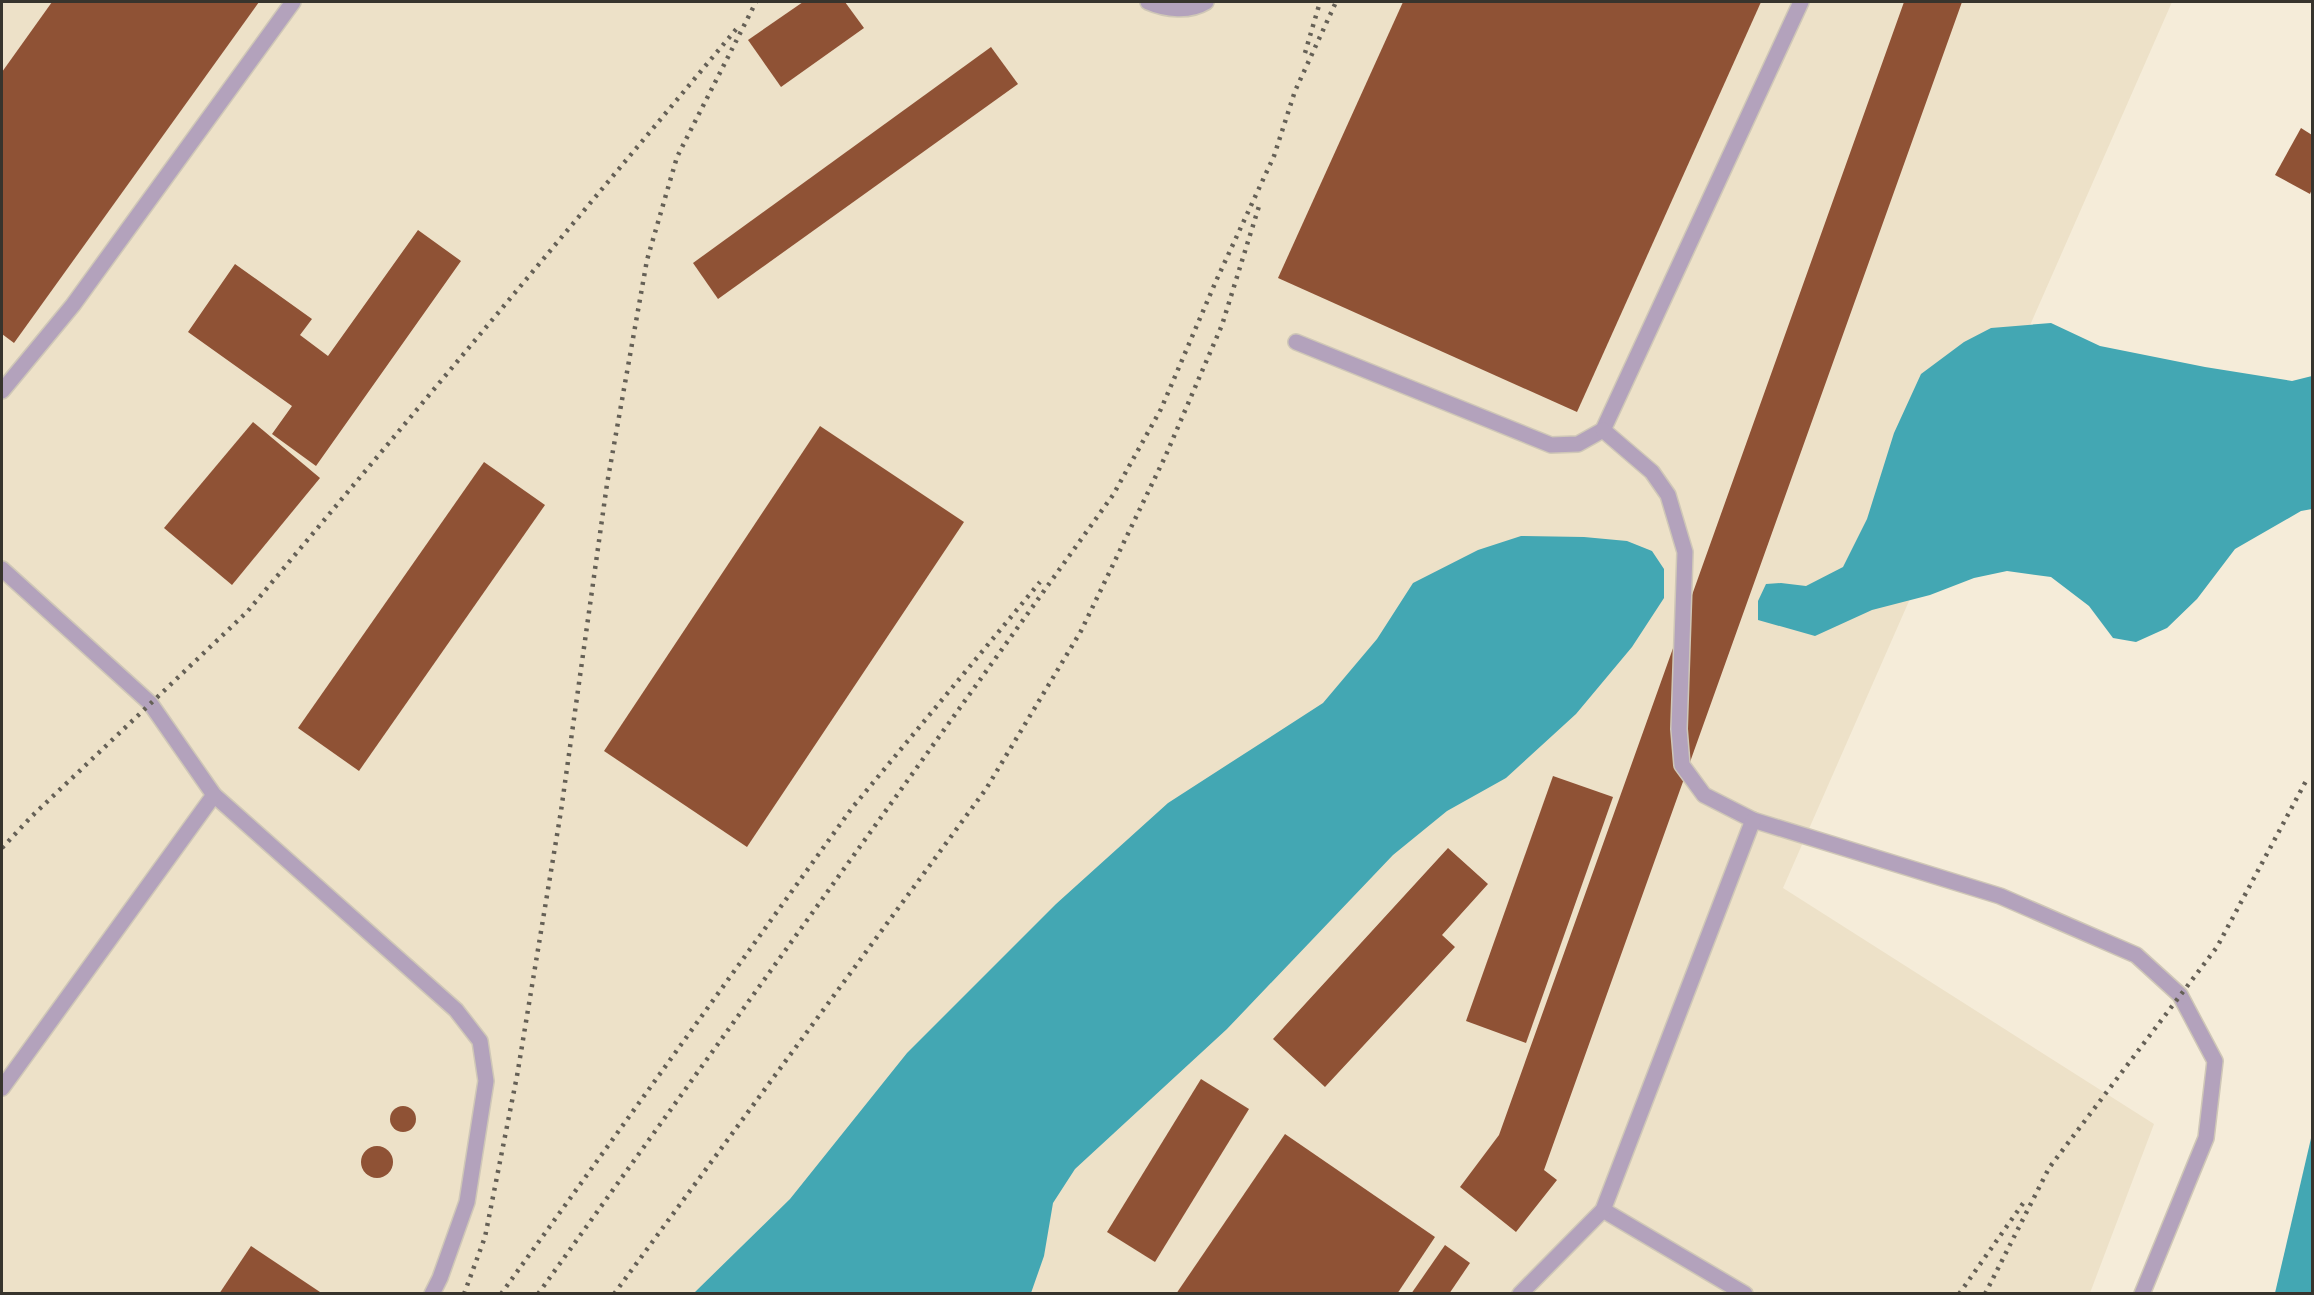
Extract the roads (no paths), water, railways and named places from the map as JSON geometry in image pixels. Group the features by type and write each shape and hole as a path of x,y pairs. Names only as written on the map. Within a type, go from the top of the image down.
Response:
{"lane":[{"path":"2,391 73,305 293,2"},
{"path":"1148,2 1159,7 1195,9 1206,2"},
{"path":"1296,342 1551,445 1578,444 1603,430 1801,2"},
{"path":"1603,430 1652,472 1668,495 1685,552 1679,729 1682,765 1704,795 1753,820 2000,896 2136,955 2180,995 2216,1061 2206,1138 2142,1293"},
{"path":"2,568 150,703 214,795 456,1010 480,1041 486,1081 467,1202 440,1278 432,1293"},
{"path":"2,1088 214,795"},
{"path":"1520,1293 1603,1210 1753,820"},
{"path":"1603,1210 1745,1293"}],"water":[{"path":"2051,323 2100,346 2205,367 2292,381 2312,376 2312,509 2301,511 2235,549 2197,599 2167,628 2136,642 2113,638 2089,606 2051,577 2007,571 1974,578 1930,595 1872,610 1815,636 1758,620 1758,601 1766,584 1806,586 1843,567 1867,519 1894,433 1921,374 1964,342 1991,328"},
{"path":"1521,536 1584,537 1627,541 1652,551 1664,569 1664,598 1632,647 1576,714 1506,778 1447,811 1393,855 1227,1029 1075,1169 1053,1203 1044,1256 1031,1293 694,1293 790,1199 907,1053 1056,904 1168,803 1323,703 1377,639 1413,583 1478,550"},
{"path":"2312,1134 2312,1293 2275,1293"}],"railway":[{"path":"464,1294 485,1237 517,1076 561,811 607,484 647,260 677,157 756,2"},
{"path":"1305,53 1320,2"},
{"path":"538,1294 1113,495 1161,409 1216,281 1274,156 1295,91 1336,2"},
{"path":"2,848 31,817 247,612 738,27"},
{"path":"614,1294 986,789 1081,631 1165,457 1222,325 1260,203"},
{"path":"501,1294 852,808 1040,582"},
{"path":"1985,1294 2049,1168 2217,947 2306,781"},
{"path":"1959,1294 2024,1202"}]}
